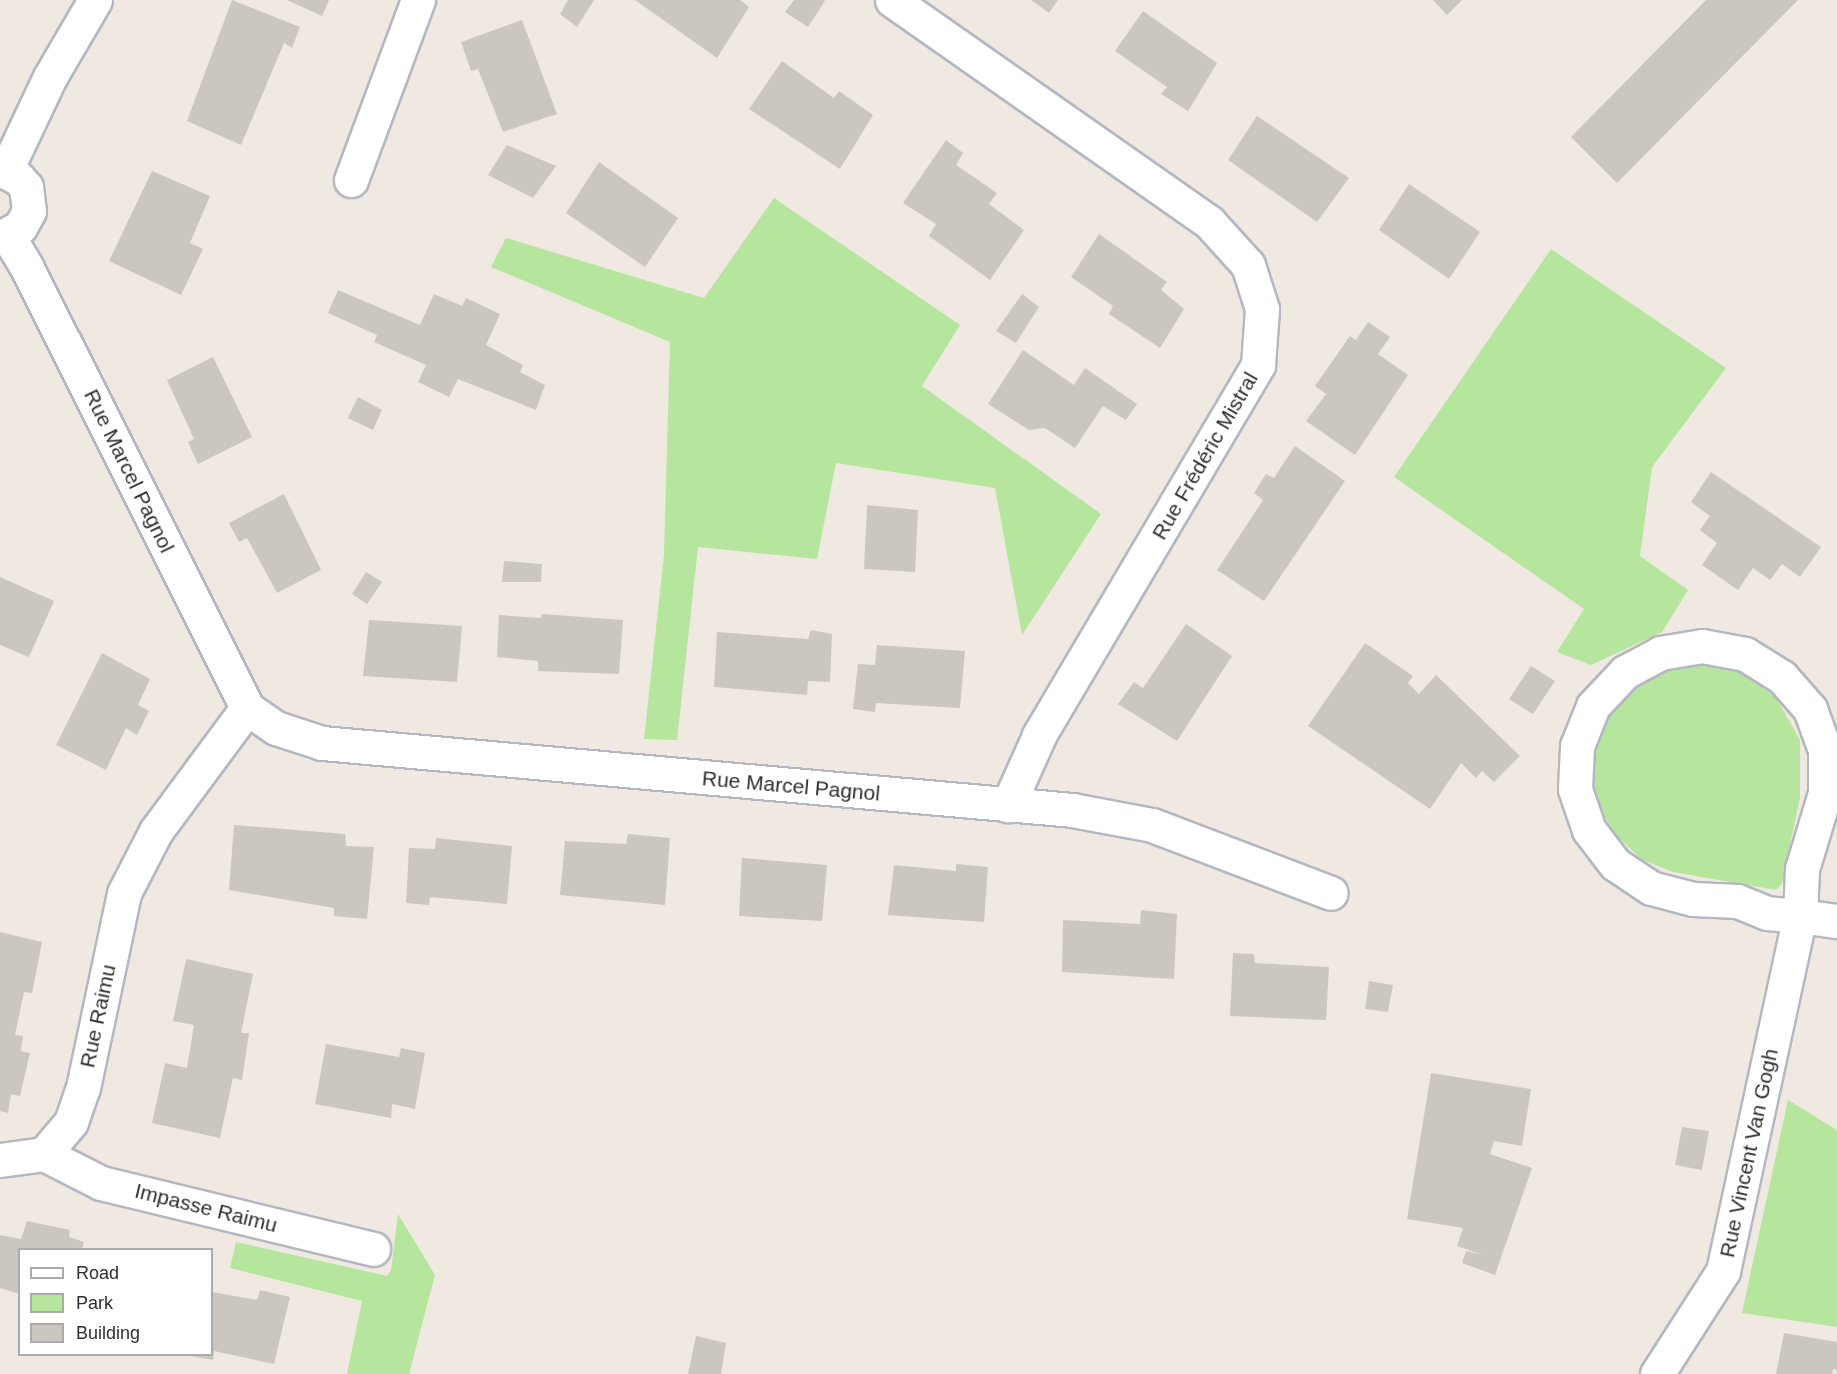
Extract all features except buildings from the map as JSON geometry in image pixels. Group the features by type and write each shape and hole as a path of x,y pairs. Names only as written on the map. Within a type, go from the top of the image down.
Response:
{"street":[{"path":"4,237 20,227 29,211 26,187 3,170 50,77 95,0"},
{"path":"351,180 418,0"},
{"name":"Rue Frédéric Mistral","path":"892,0 1209,222 1248,265 1262,309 1258,365 1039,736 1008,805"},
{"name":"Rue Marcel Pagnol","path":"4,237 27,268 247,708 276,728 322,743 1072,810 1152,825 1331,893"},
{"name":"Rue Vincent Van Gogh","path":"1657,1374 1723,1271 1800,916 1802,868 1825,793 1825,750 1810,709 1782,677 1745,654 1702,646 1660,653 1625,672 1593,706 1577,746 1575,789 1589,830 1615,864 1651,888 1693,898 1737,901 1767,913 1800,916 1837,921"},
{"name":"Rue Raimu","path":"44,1154 71,1122 82,1088 124,893 156,831 247,708"},
{"path":"0,1160 44,1154"},
{"name":"Impasse Raimu","path":"44,1154 100,1183 373,1249"}],"green space":[{"path":"774,198 960,325 922,386 1101,514 1022,635 995,488 836,463 817,559 698,547 677,740 644,739 664,555 670,342 491,267 506,238 704,298"},
{"path":"1551,249 1726,368 1652,467 1640,556 1688,590 1662,632 1591,665 1557,652 1584,609 1394,477"},
{"path":"1708,662 1741,670 1773,692 1800,740 1800,797 1782,883 1776,890 1673,872 1641,859 1616,835 1595,800 1593,759 1607,716 1632,684 1671,664"},
{"path":"1788,1100 1837,1130 1837,1327 1742,1313"},
{"path":"398,1214 435,1275 409,1374 347,1374 362,1301 230,1268 236,1242 387,1276 391,1270"}]}
